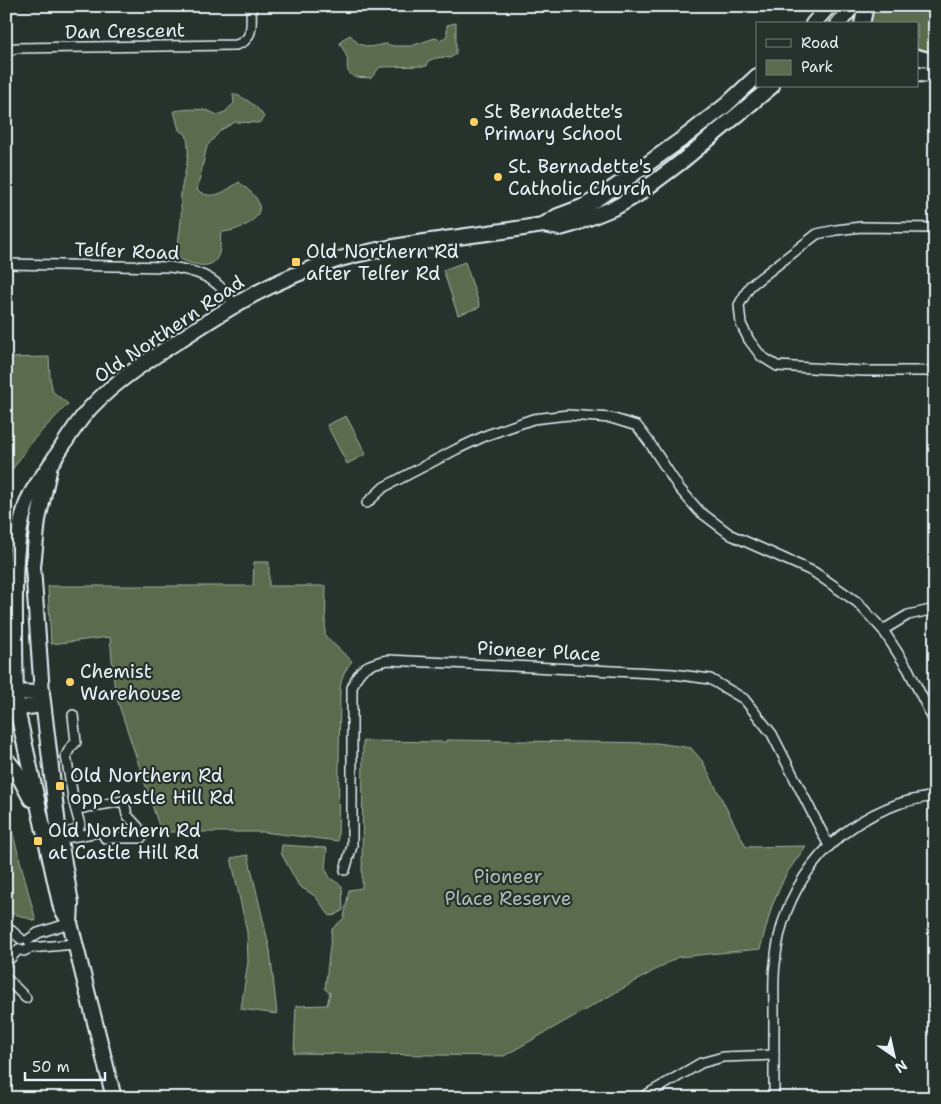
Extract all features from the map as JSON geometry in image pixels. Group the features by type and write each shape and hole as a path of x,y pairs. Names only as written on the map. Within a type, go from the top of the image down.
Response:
{"main road":[{"path":"815,22 829,6"},
{"path":"840,22 853,6"},
{"path":"862,22 866,6"},
{"path":"918,58 935,62"},
{"path":"918,74 935,75"},
{"name":"Old Northern Road","path":"543,226 558,216 595,200 625,180 720,110 756,77"},
{"name":"Old Northern Road","path":"70,923 61,908 12,710 11,692 17,559 21,522 29,498 79,421 98,399 162,351 234,304 285,278 342,259 403,246 543,226 560,228 616,207 637,195 681,162 770,88"},
{"name":"Old Northern Road","path":"51,464 38,520 33,567 42,699 59,837 71,903 70,923 114,1098"},
{"path":"6,619 15,603"},
{"path":"11,692 42,699"},
{"path":"12,710 42,699"},
{"path":"6,759 20,777 41,823"}],"street":[{"name":"Dan Crescent","path":"6,53 15,48 229,46 245,41 250,32 251,6"},
{"path":"935,228 861,227 818,234 750,286 739,305 741,324 749,340 761,356 777,366 863,371 935,372"},
{"name":"Telfer Road","path":"6,264 169,266 189,270 205,277 218,285 234,304"},
{"path":"367,503 384,486 457,448 532,419 568,415 611,418 637,426 679,488 699,511 731,535 814,572 857,602 883,630 908,669 935,723"},
{"path":"883,630 908,616 935,609"},
{"name":"Pioneer Place","path":"345,870 352,846 352,688 355,678 362,669 372,663 388,660 673,674 710,678 744,699 772,734 829,846"},
{"path":"59,837 78,830 80,825 66,756 76,742 73,715"},
{"path":"774,1098 774,964 783,919 797,887 816,860 851,827 865,818 898,804 935,796"},
{"path":"59,837 99,832 105,838 141,838 138,826 127,814 124,801 76,809"},
{"path":"26,942 38,933 70,923"},
{"path":"6,926 26,942"},
{"path":"6,964 19,949 17,944 26,942 75,944"},
{"path":"6,978 26,998"},
{"path":"641,1098 701,1064 723,1057 774,1055"}],"green space":[{"path":"874,6 935,6 935,52 918,48 918,22 869,22"},
{"path":"456,23 456,54 450,58 442,57 428,61 427,66 380,67 371,78 354,77 351,75 347,67 347,58 340,43 350,35 359,44 369,47 386,44 411,46 435,38 441,40 447,36 447,25"},
{"path":"233,94 250,102 264,117 259,123 235,122 221,130 207,146 197,190 208,195 214,195 224,192 239,182 256,198 259,212 255,218 242,227 221,232 219,253 212,263 207,265 194,264 177,258 181,217 181,192 187,163 188,142 186,134 179,130 174,111 202,110 217,115 225,112 234,103"},
{"path":"465,262 480,307 458,315 443,270"},
{"path":"49,357 53,392 68,404 31,442 6,479 6,358"},
{"path":"346,416 366,454 347,464 327,425"},
{"path":"254,562 269,562 269,586 326,586 325,636 352,661 344,674 340,690 338,841 263,832 161,832 115,693 110,637 51,644 48,586 253,586"},
{"name":"Pioneer Place Reserve","path":"446,740 657,743 691,748 703,762 746,847 806,846 786,874 772,906 760,949 678,957 504,1056 294,1053 296,1006 327,1005 330,993 325,989 332,929 344,918 349,890 362,888 363,741 446,742"},
{"path":"6,808 36,921 6,911"},
{"path":"282,845 327,848 325,868 330,878 342,886 343,910 330,916 315,896 299,886 281,853"},
{"path":"248,855 270,950 277,1014 241,1009 248,962 247,932 231,858"}],"place":[{"name":"St Bernadette's Primary School","path":"474,122"},
{"name":"St. Bernadette's Catholic Church","path":"498,177"},
{"name":"Old Northern Rd after Telfer Rd","path":"296,262"},
{"name":"Chemist Warehouse","path":"70,682"},
{"name":"Old Northern Rd opp Castle Hill Rd","path":"60,786"},
{"name":"Old Northern Rd at Castle Hill Rd","path":"38,841"}]}
